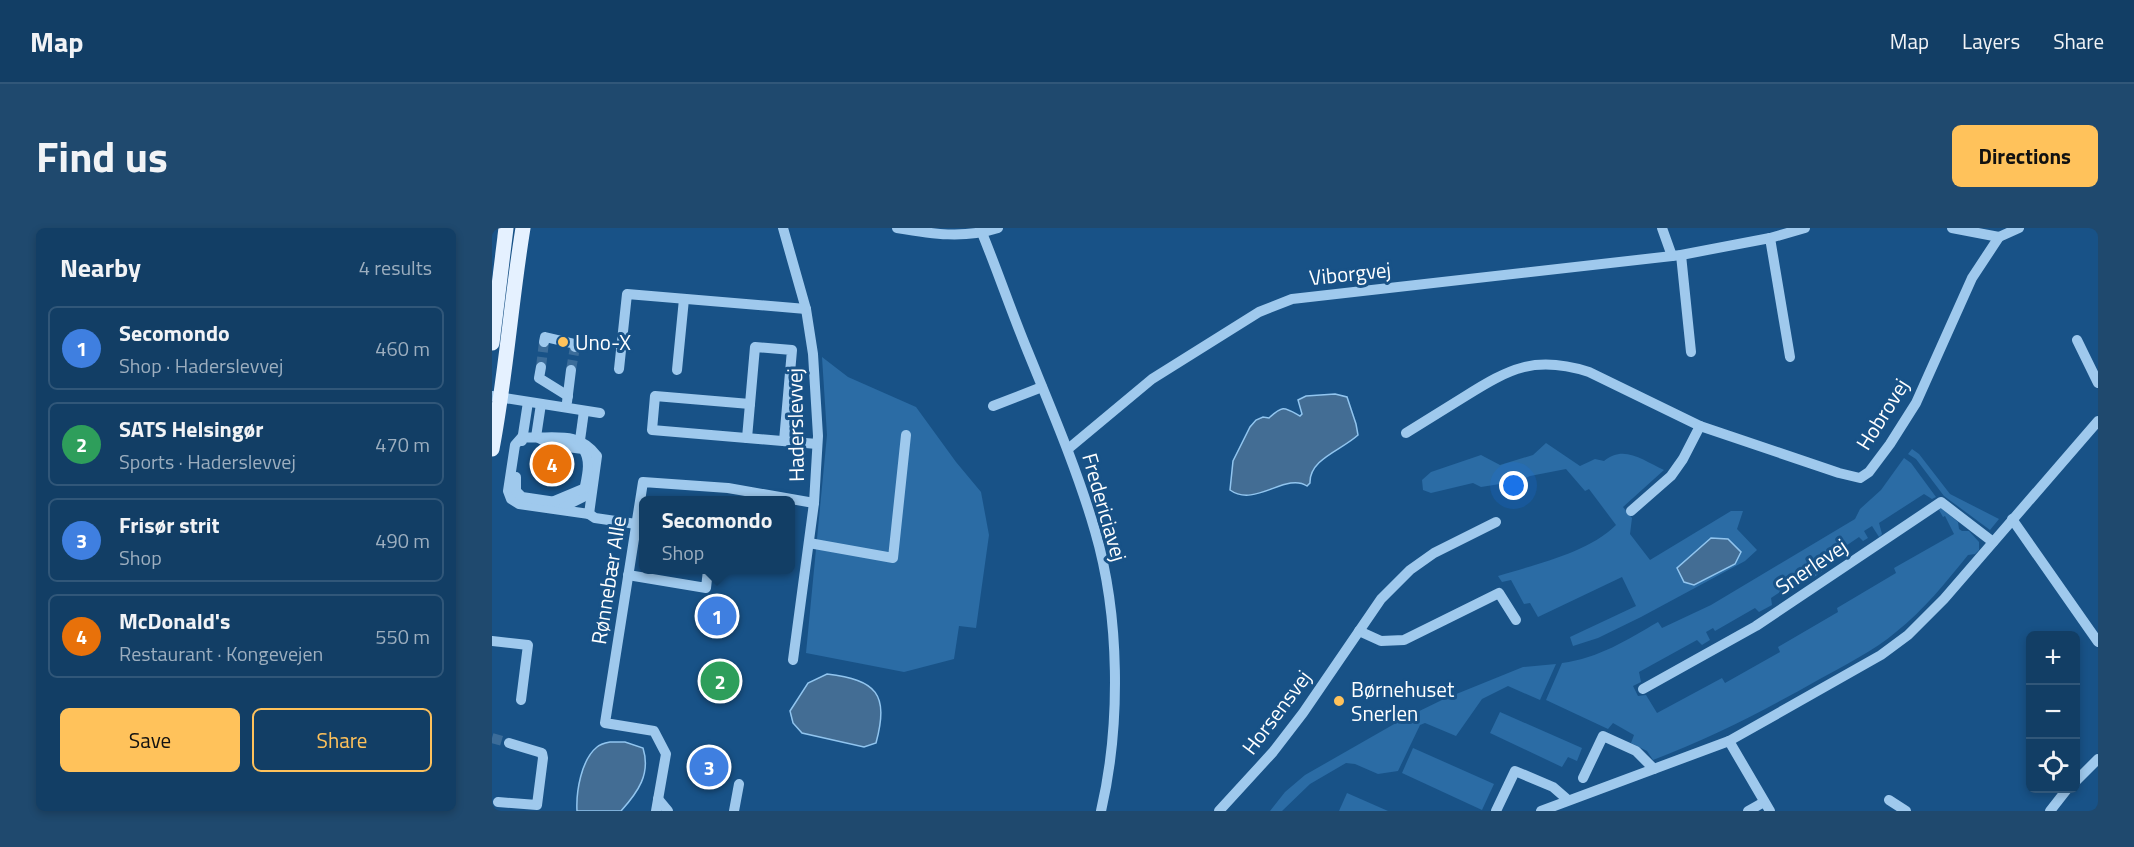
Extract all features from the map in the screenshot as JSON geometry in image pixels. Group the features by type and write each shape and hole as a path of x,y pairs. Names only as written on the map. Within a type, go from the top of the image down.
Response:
{"main road":[{"path":"492,343 507,228"},
{"path":"492,449 497,397 523,228"}],"street":[{"name":"Haderslevvej","path":"783,228 806,309 813,354 817,444 814,503 794,660"},
{"path":"897,228 957,236 998,228"},
{"path":"1662,228 1677,255 1691,352"},
{"name":"Viborgvej","path":"1068,449 1152,379 1259,312 1292,299 1677,255 1770,238 1805,228"},
{"path":"1952,228 1987,231 1999,237 2019,228"},
{"name":"Fredericiavej","path":"981,230 1068,449 1096,533 1110,604 1115,689 1109,769 1101,811"},
{"name":"Hobrovej","path":"1406,434 1496,377 1514,369 1551,364 1570,366 1589,372 1700,426 1860,478 1869,472 1890,444 1916,403 1972,278 1999,237"},
{"path":"1770,238 1790,357"},
{"path":"619,369 627,294 806,309"},
{"path":"677,370 684,299"},
{"path":"544,342 545,337 575,344 575,347"},
{"path":"2078,339 2098,383"},
{"path":"747,438 755,347 792,350 784,441"},
{"path":"541,367 539,378 568,396"},
{"path":"566,408 572,370"},
{"path":"993,406 1042,387"},
{"path":"750,404 655,396 652,430 817,444"},
{"path":"497,397 600,413"},
{"path":"528,402 516,491 522,497 554,502 585,488 589,459 583,449 552,445 536,437"},
{"path":"536,437 540,404"},
{"path":"580,440 584,411"},
{"path":"1541,811 1729,741 1881,655 1908,635 1944,599 2098,421"},
{"path":"1631,511 1671,476 1683,459 1700,426"},
{"path":"809,543 893,558 906,435"},
{"path":"589,514 597,456 590,447 580,440 522,437 515,445 508,491 511,499 519,504 589,514 595,518 636,525"},
{"name":"Rønnebær Alle","path":"641,496 643,482 728,489 771,496"},
{"name":"Rønnebær Alle","path":"795,500 814,503"},
{"name":"Snerlevej","path":"1643,689 1756,626 1941,502 1993,542"},
{"name":"Rønnebær Alle","path":"639,507 606,723 654,731 666,754 656,811"},
{"path":"2012,519 2098,642"},
{"name":"Horsensvej","path":"1219,811 1273,752 1381,599 1410,570 1434,553 1496,522"},
{"path":"628,575 706,588 708,574"},
{"path":"1359,631 1381,642 1404,640 1499,593 1516,620"},
{"path":"492,641 528,645 521,700"},
{"path":"1583,778 1603,736 1636,751 1654,769"},
{"path":"1729,741 1767,806 1748,811"},
{"path":"498,802 537,805 542,753 509,743"},
{"path":"2080,777 2098,759"},
{"path":"1496,811 1515,771 1553,787 1568,800"},
{"path":"734,811 740,783"},
{"path":"2050,811 2065,793"},
{"path":"658,799 668,811"},
{"path":"1889,800 1906,811"}],"shaded area":[{"path":"822,357 848,377 916,407 981,492 989,535 976,628 959,626 954,659 904,672 806,653 827,435"},
{"path":"1335,394 1347,397 1358,435 1315,467 1307,486 1290,483 1250,495 1230,490 1233,461 1250,427 1256,420 1263,417 1269,418 1281,409 1300,416 1302,414 1298,400 1306,396"},
{"path":"1546,443 1580,466 1595,459 1604,461 1612,456 1626,454 1664,470 1623,507 1632,518 1630,534 1650,560 1731,511 1743,511 1737,529 1757,550 1745,561 1641,617 1598,638 1573,646 1570,637 1636,606 1622,577 1538,617 1530,603 1524,604 1511,580 1502,582 1498,576 1576,550 1604,535 1616,525 1589,489 1585,491 1566,469 1530,476 1519,481 1481,487 1473,483 1431,493 1423,490 1422,480 1431,472 1481,455 1500,465 1533,455"},
{"path":"1912,449 1919,454 1950,494 1999,519 1990,530 1944,496 1916,459 1908,454"},
{"path":"1904,458 1911,463 1936,497 1932,499 1924,494 1879,523 1882,534 1879,537 1872,526 1864,531 1868,538 1863,541 1859,537 1822,562 1825,569 1813,578 1808,573 1771,598 1772,605 1759,612 1755,608 1715,631 1713,628 1706,632 1710,640 1702,645 1697,640 1639,672 1641,682 1633,686 1638,696 1646,695 1657,713 1722,678 1725,683 1780,652 1778,647 1838,612 1837,608 1896,573 1894,568 1954,534 1945,516 1943,517 1939,510 1941,508 1958,522 1959,529 1969,531 1979,542 1979,550 1975,554 1968,555 1916,614 1878,645 1758,713 1653,760 1647,751 1631,743 1634,735 1613,723 1608,729 1546,700 1562,663 1600,653 1658,622 1662,628 1711,605 1855,519 1860,509 1881,490"},
{"path":"1711,538 1728,539 1741,552 1735,564 1694,585 1684,582 1677,568"},
{"path":"1556,664 1540,700 1508,686 1482,699 1456,736 1425,723 1420,725 1398,771 1378,774 1355,764 1346,763 1310,784 1282,811 1270,811 1285,792 1305,775 1403,719 1444,699 1523,667"},
{"path":"827,674 858,680 875,692 881,712 876,743 864,747 802,733 793,723 790,711 808,683"},
{"path":"1500,712 1582,748 1577,761 1568,757 1562,767 1490,733"},
{"path":"610,742 625,742 643,748 645,766 638,790 621,811 577,811 577,795 583,768 598,746"},
{"path":"1413,748 1494,784 1482,810 1402,773"},
{"path":"1347,793 1388,811 1339,811"}],"tunnel":[{"path":"541,367 544,342"},
{"path":"571,370 575,347"},
{"path":"492,738 509,743"}],"place":[{"name":"Uno-X","path":"563,342"},
{"name":"McDonald's","path":"552,464"},
{"name":"Secomondo","path":"717,616"},
{"name":"SATS Helsingør","path":"720,681"},
{"name":"Børnehuset Snerlen","path":"1339,701"},
{"name":"Frisør strit","path":"709,767"}]}
